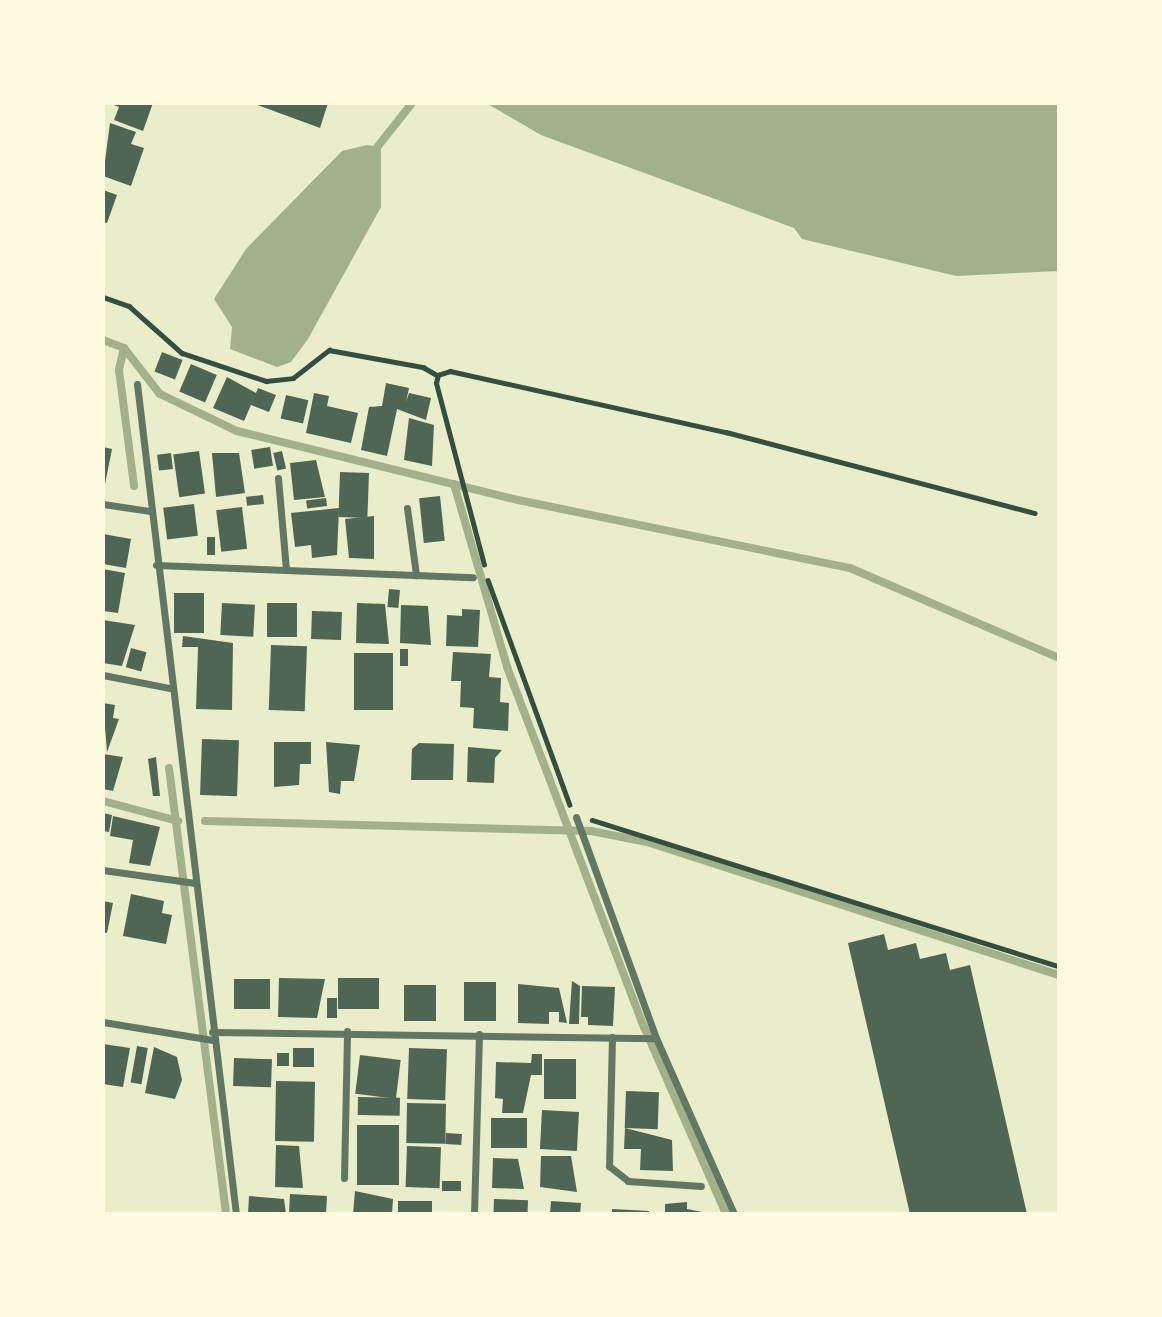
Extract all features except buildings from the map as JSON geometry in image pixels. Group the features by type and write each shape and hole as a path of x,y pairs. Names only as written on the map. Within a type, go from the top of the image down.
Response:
{"street":[{"path":"137,384 169,688 236,1214"},
{"path":"278,478 286,570"},
{"path":"103,504 150,511"},
{"path":"407,508 416,575"},
{"path":"156,565 473,577"},
{"path":"103,676 169,688"},
{"path":"576,821 651,1038 734,1214"},
{"path":"103,870 181,884 195,883"},
{"path":"103,1022 199,1039 213,1036 347,1031 651,1038"},
{"path":"344,1178 347,1031"},
{"path":"474,1214 479,1034"},
{"path":"612,1037 610,1166 628,1181 701,1186"}],"path":[{"path":"103,298 129,306 182,353 266,381 293,378 329,350 438,375 450,371 726,432 1035,513"},
{"path":"438,375 462,493 511,657 576,821 625,825 1059,966"}],"shaded area":[{"path":"486,103 1059,103 1059,271 956,276 802,239 794,228 541,135"},
{"path":"367,145 381,147 381,207 308,339 291,362 277,367 230,349 232,327 214,299 246,249 342,151"}],"waterway":[{"path":"371,155 412,103"},
{"path":"103,340 124,348 160,394 237,431 518,500 850,568 1059,658"},
{"path":"124,348 119,370 134,486"},
{"path":"454,484 507,667 644,1027 726,1214"},
{"path":"169,768 226,1214"},
{"path":"103,801 178,821"},
{"path":"205,821 591,831 647,842 1059,975"}]}
